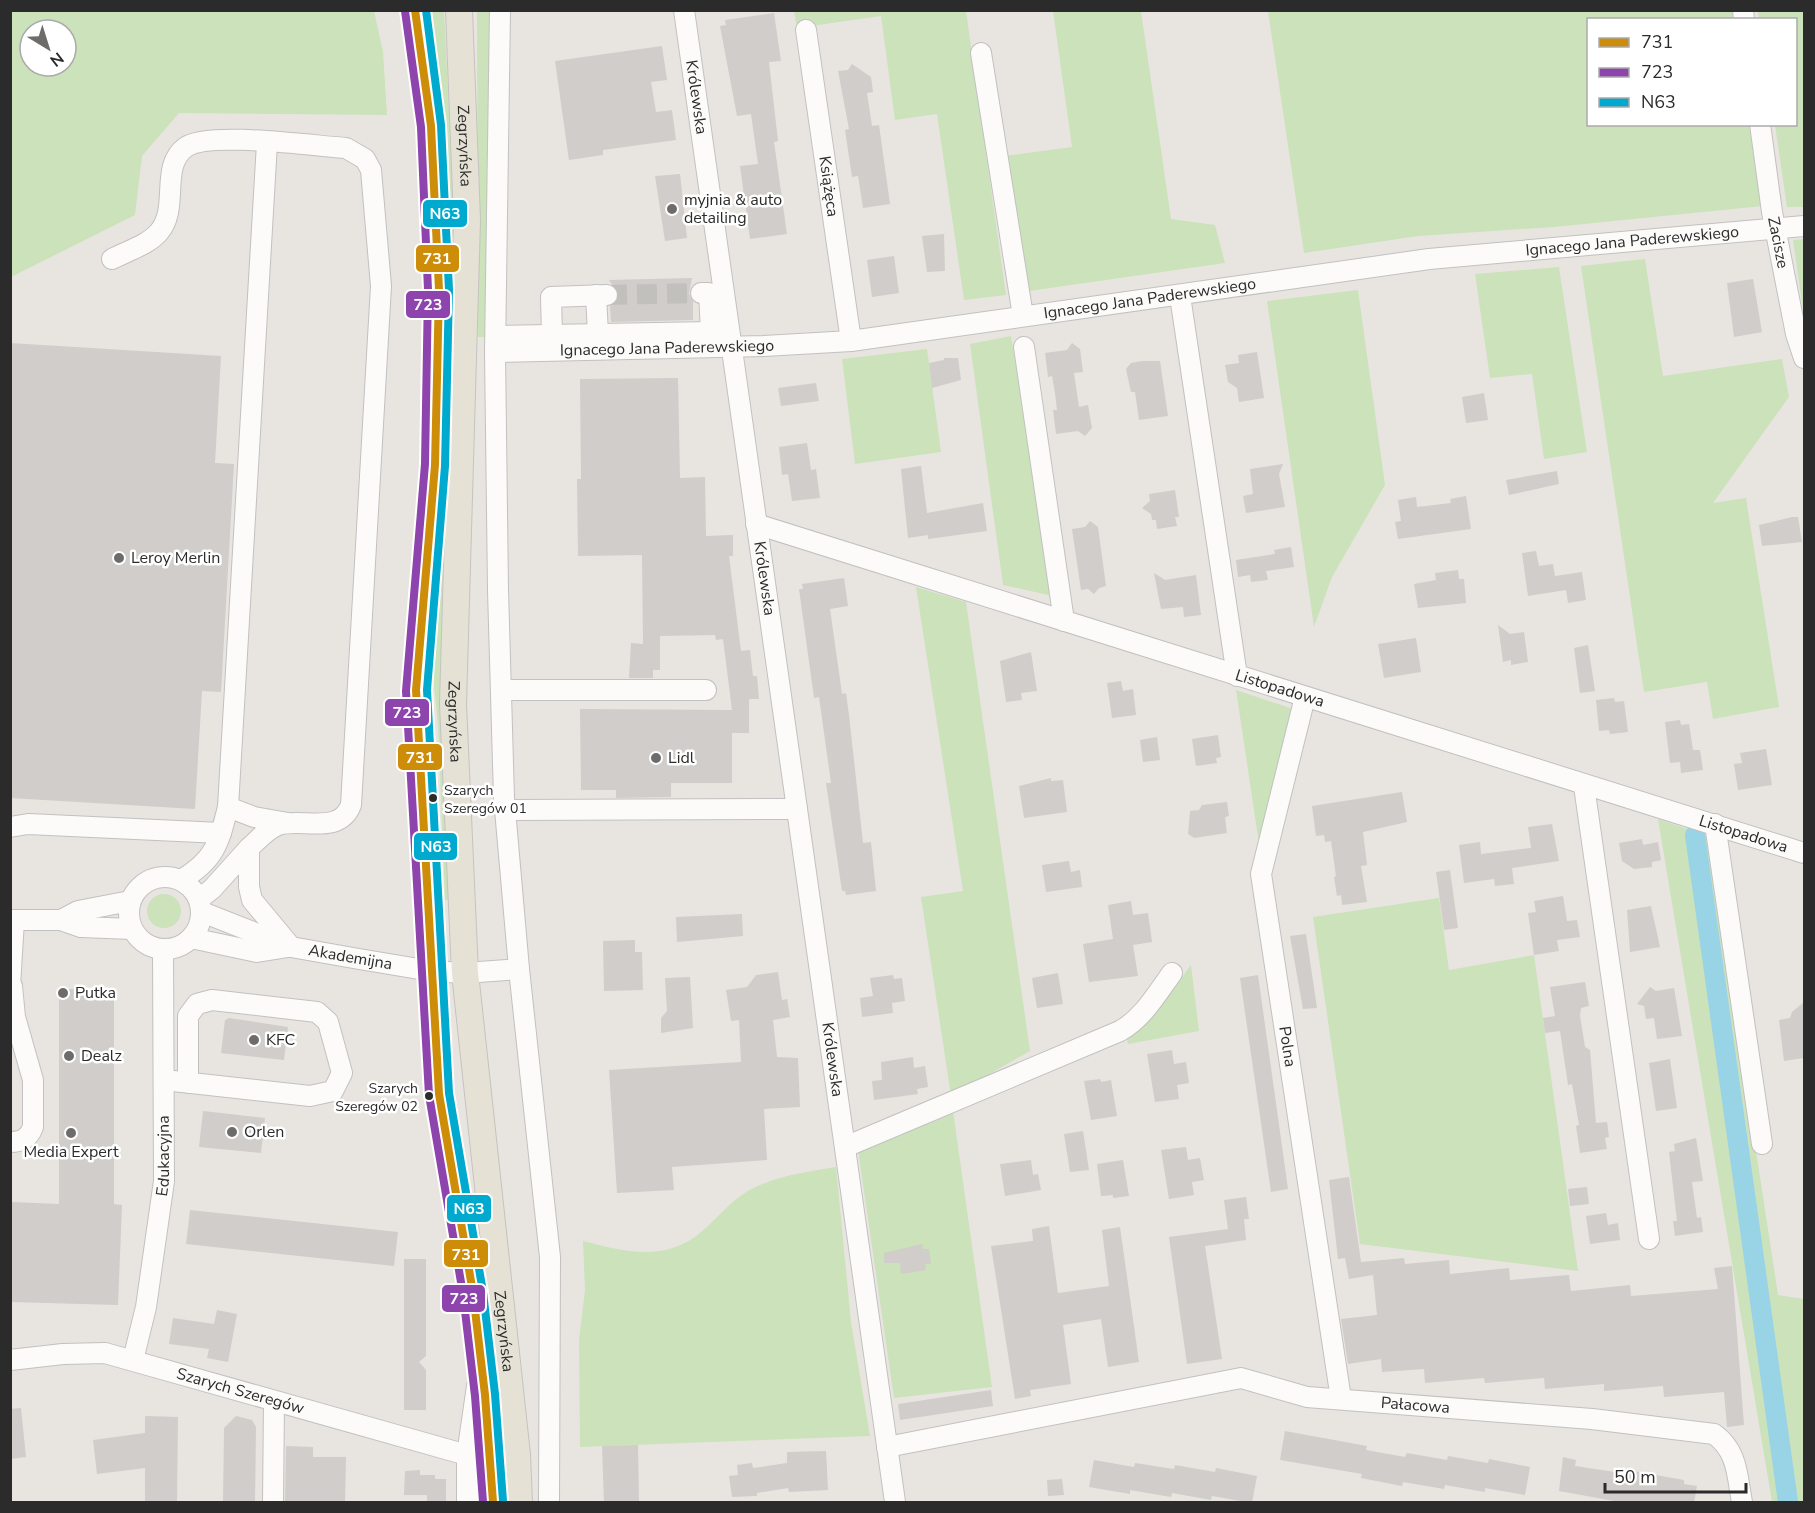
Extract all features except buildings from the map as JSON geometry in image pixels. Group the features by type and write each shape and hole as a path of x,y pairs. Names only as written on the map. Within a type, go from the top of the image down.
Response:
{"main road":[{"name":"Zegrzyńska","path":"415,10 431,126 439,290 435,465 416,690 439,1094 473,1293 493,1503"},
{"name":"Zegrzyńska","path":"459,10 467,220 453,704 465,973 517,1455 519,1503"}],"street":[{"path":"500,10 496,344 501,690 505,810 519,969 550,1257 549,1503"},
{"name":"Królewska","path":"684,10 895,1503"},
{"name":"Książęca","path":"806,30 851,341"},
{"path":"981,53 1023,316"},
{"name":"Zacisze","path":"1760,126 1796,334 1804,358"},
{"path":"112,259 147,241 159,232 168,217 173,162 186,147 209,139 346,148 365,159 373,183 381,286 351,805 345,815 334,822 288,823 254,817 228,807"},
{"path":"181,880 208,860 218,845 228,807 267,143"},
{"name":"Ignacego Jana Paderewskiego","path":"496,344 731,347 851,341 1429,259 1804,226"},
{"path":"496,344 552,335 711,332 709,293 701,293"},
{"path":"552,335 551,297 602,295 598,334"},
{"path":"1180,296 1237,676"},
{"path":"1024,347 1064,621"},
{"name":"Listopadowa","path":"756,524 1584,786 1715,824 1804,855"},
{"path":"501,690 706,690"},
{"name":"Polna","path":"1305,698 1262,874 1341,1399"},
{"path":"1584,786 1649,1239"},
{"path":"505,810 797,809"},
{"path":"200,905 249,848 268,831 288,823"},
{"path":"10,827 28,824 221,833"},
{"path":"1715,824 1762,1144"},
{"path":"249,848 249,887 252,900 291,947"},
{"path":"172,877 181,880 188,885 200,905 200,923 191,938 178,947 164,949 148,945 132,928 128,910 130,901 140,886 155,878 172,877"},
{"path":"61,920 78,910 130,901"},
{"name":"Akademijna","path":"200,905 291,947 431,971 465,973 519,969"},
{"path":"10,1142 24,1140 30,1135 33,1127 33,1080 30,1061 15,1037 11,986 12,920 61,920 81,927 132,928"},
{"name":"Akademijna","path":"191,938 257,952 291,947"},
{"name":"Edukacyjna","path":"133,1360 146,1307 164,1181 164,949"},
{"path":"845,1147 1120,1031 1133,1024 1172,973"},
{"path":"164,1080 188,1083 310,1096 333,1091 342,1073 328,1022 317,1012 212,1000 197,1004 188,1016 188,1083"},
{"name":"Szarych Szeregów","path":"10,1360 84,1352 105,1353 467,1455"},
{"path":"467,1503 467,1455 481,1362"},
{"name":"Pałacowa","path":"887,1447 1241,1378 1307,1397 1592,1419 1714,1434 1725,1442 1732,1453 1742,1503"},
{"path":"273,1503 274,1401"}],"green space":[{"path":"11,10 374,11 383,52 387,115 179,113 142,156 135,215 11,277"},
{"path":"428,11 444,11 455,235 456,311 441,649 448,900 445,900 438,723 432,667 451,363 452,234 444,123"},
{"path":"477,11 494,11 492,337 478,337"},
{"path":"794,11 966,11 1006,295 964,300 937,114 895,120 881,16 797,28"},
{"path":"1053,11 1141,11 1171,219 1215,225 1225,263 1029,291 1023,287 1004,156 1072,147"},
{"path":"1268,11 1735,11 1736,18 1587,18 1587,126 1751,126 1763,206 1554,227 1418,236 1304,253"},
{"path":"1758,11 1804,11 1804,207 1787,207 1775,126 1797,126 1797,18 1759,18"},
{"path":"1804,239 1804,317 1793,240"},
{"path":"1645,259 1663,376 1782,359 1789,397 1713,503 1746,498 1779,707 1713,719 1707,682 1644,692 1581,266"},
{"path":"1559,267 1587,452 1544,459 1532,374 1490,378 1475,274"},
{"path":"1358,290 1385,485 1332,577 1314,627 1267,301"},
{"path":"1011,336 1053,596 1003,585 970,344"},
{"path":"927,349 941,452 855,464 842,359"},
{"path":"916,587 966,602 1030,1051 951,1096 921,897 963,891"},
{"path":"1236,690 1293,709 1261,857"},
{"path":"1658,819 1708,836 1778,1295 1804,1299 1804,1502 1772,1502"},
{"path":"164,894 176,899 181,911 176,923 164,928 152,923 147,911 152,899"},
{"path":"1439,898 1449,970 1534,955 1578,1271 1360,1244 1313,917"},
{"path":"1191,965 1199,1031 1128,1044 1126,1035 1146,1022"},
{"path":"953,1111 992,1387 894,1398 858,1150"},
{"path":"836,1167 851,1322 870,1436 580,1447 579,1340 585,1290 583,1241 629,1251 644,1252 672,1248 700,1233 735,1200 758,1186 791,1175"}],"waterway":[{"path":"1695,835 1788,1502"}],"tunnel":[{"path":"607,295 701,293"}],"transit line":[{"name":"731","path":"415,10 431,126 439,290 435,465 416,690 439,1094 473,1293 485,1395 493,1502"},
{"name":"N63","path":"426,10 441,125 449,290 445,466 427,690 449,1093 483,1292 495,1394 503,1501"},
{"name":"723","path":"405,11 421,127 428,290 425,464 406,691 429,1095 463,1294 475,1396 483,1502"}],"place":[{"name":"myjnia & auto detailing","path":"672,209"},
{"name":"Leroy Merlin","path":"119,558"},
{"name":"Lidl","path":"656,758"},
{"name":"Szarych Szeregów 01","path":"433,798"},
{"name":"Putka","path":"63,993"},
{"name":"KFC","path":"254,1040"},
{"name":"Dealz","path":"69,1056"},
{"name":"Szarych Szeregów 02","path":"429,1096"},
{"name":"Orlen","path":"232,1132"},
{"name":"Media Expert","path":"71,1133"}]}
